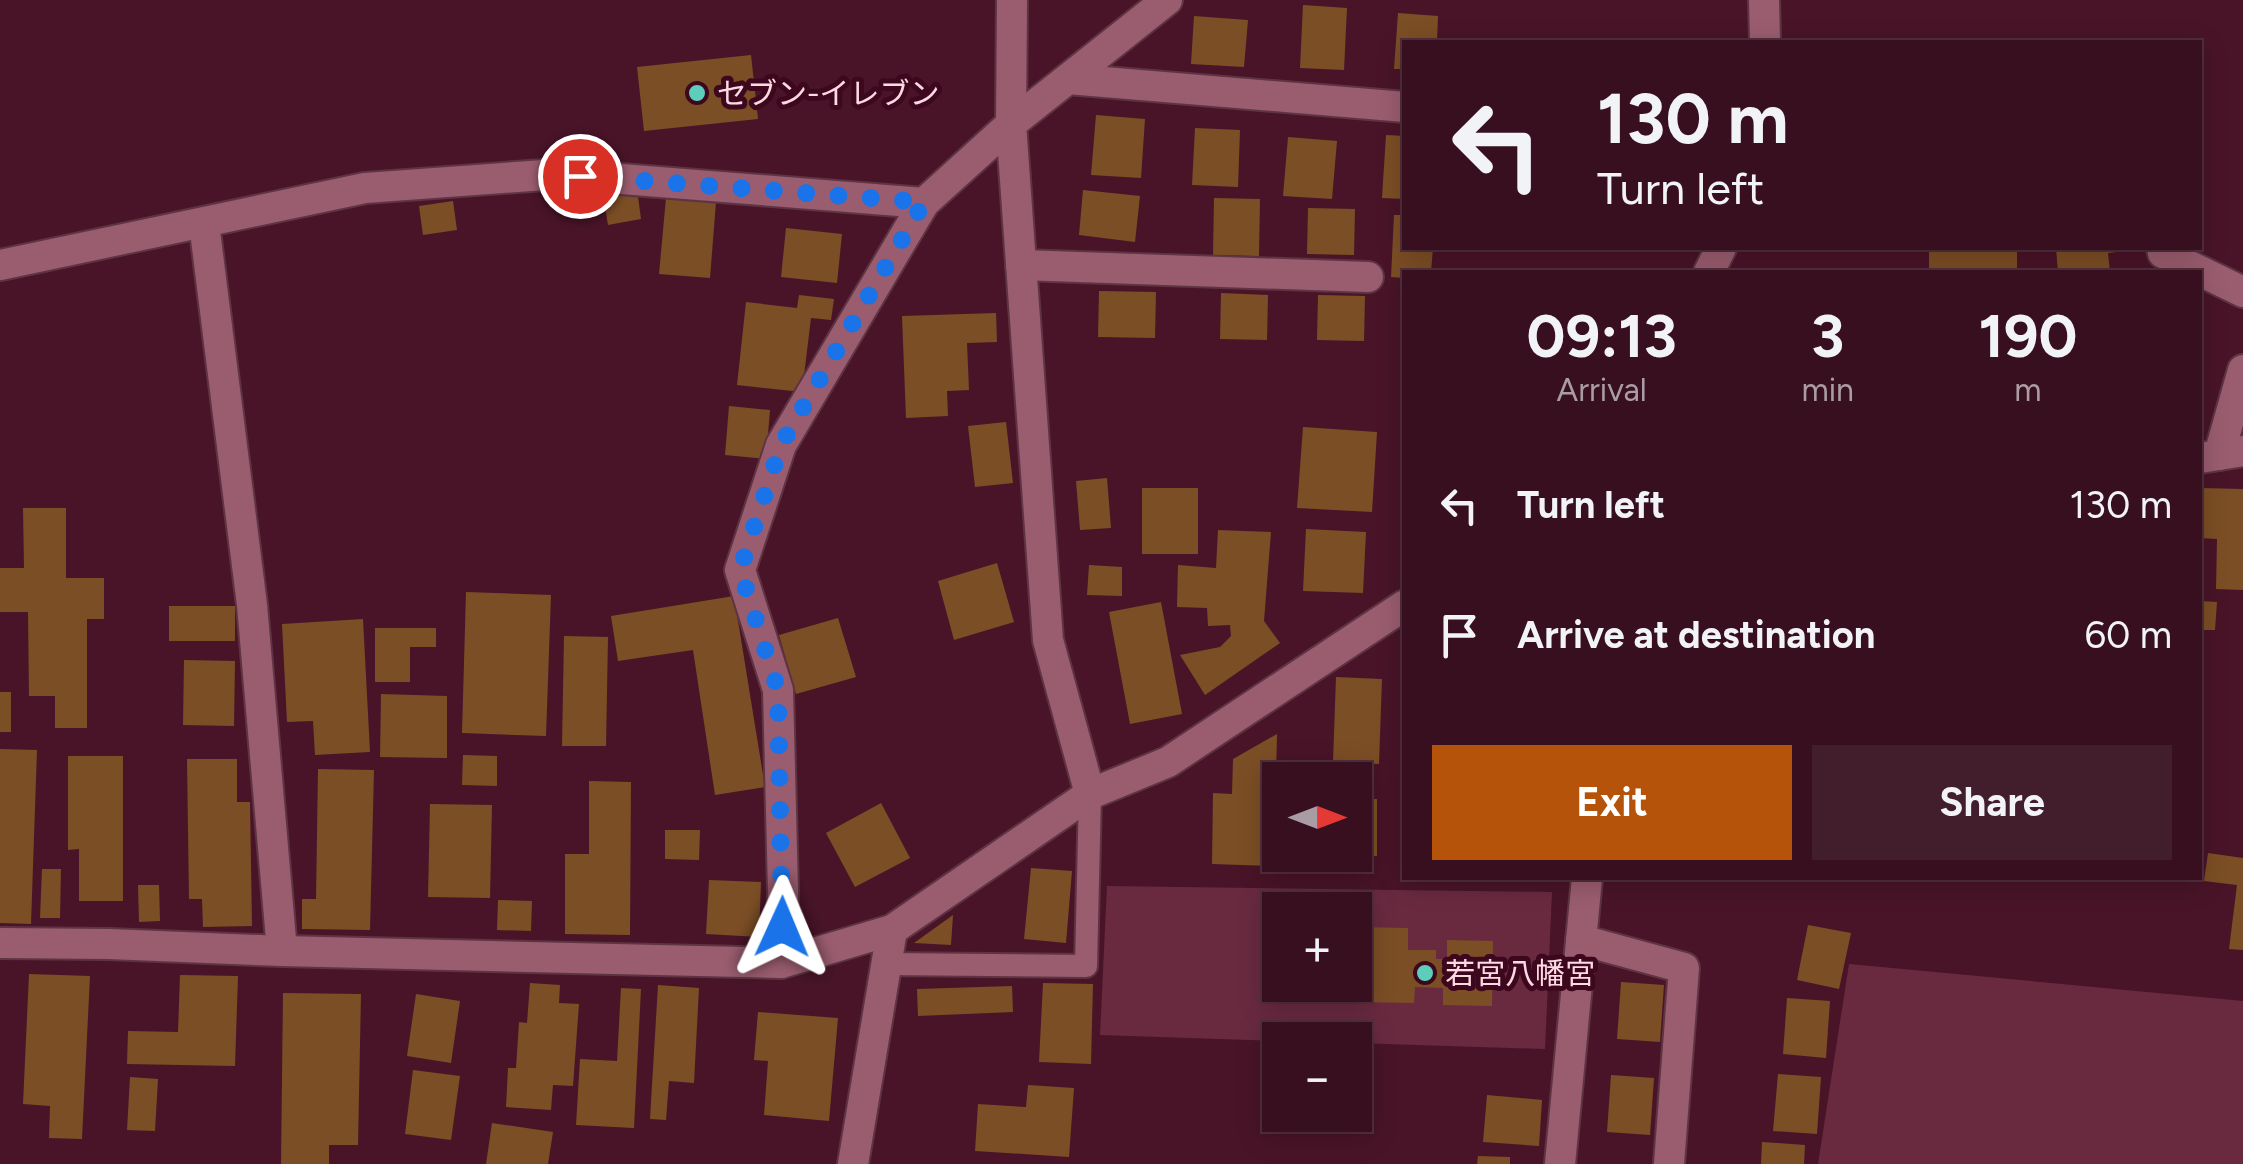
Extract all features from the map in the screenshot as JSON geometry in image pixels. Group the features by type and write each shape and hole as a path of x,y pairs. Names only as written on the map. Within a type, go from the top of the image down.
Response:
{"street":[{"path":"1012,0 1011,124 1048,640 1090,794"},
{"path":"781,963 778,690 740,570 781,445 924,202 1011,124 1167,0"},
{"path":"1764,0 1765,40"},
{"path":"1068,79 1402,106"},
{"path":"0,265 365,188 558,174 924,202"},
{"path":"204,224 252,605 282,951"},
{"path":"2162,250 2198,270"},
{"path":"1021,265 1368,277"},
{"path":"2202,272 2243,292"},
{"path":"2221,455 2243,370"},
{"path":"0,943 781,963 892,930 1090,794 1168,762 1402,607"},
{"path":"1560,1164 1587,880"},
{"path":"854,1164 892,930"},
{"path":"1582,940 1684,968 1669,1164"}],"lane":[{"path":"885,964 1086,966 1090,794"}],"shaded area":[{"path":"1107,886 1552,892 1545,1049 1372,1044 1372,1022 1262,1022 1262,1040 1100,1035"},
{"path":"1849,964 2243,1001 2243,1164 1818,1164"}],"building":[{"path":"1303,5 1347,8 1344,70 1300,68"},
{"path":"1398,13 1438,16 1437,40 1402,40 1402,69 1394,69"},
{"path":"1194,16 1248,20 1244,67 1191,64"},
{"name":"セブン-イレブン","path":"751,55 758,119 644,131 637,67"},
{"path":"1096,115 1145,119 1141,178 1091,175"},
{"path":"1195,128 1240,130 1238,187 1192,185"},
{"path":"1386,135 1402,136 1402,199 1382,198"},
{"path":"1288,137 1337,141 1332,199 1283,196"},
{"path":"637,189 641,219 608,225 603,195"},
{"path":"1083,190 1140,196 1135,242 1079,235"},
{"path":"666,198 716,202 710,278 659,274"},
{"path":"1214,198 1260,199 1259,256 1213,255"},
{"path":"453,201 457,230 423,235 419,206"},
{"path":"1308,208 1355,209 1354,255 1307,254"},
{"path":"1394,215 1402,215 1402,250 1433,250 1431,270 1402,270 1402,278 1391,277"},
{"path":"786,228 842,234 837,283 781,277"},
{"path":"1929,250 2017,250 2017,270 1929,270"},
{"path":"2056,250 2135,250 2108,253 2110,270 2058,270"},
{"path":"1099,291 1156,292 1155,338 1098,337"},
{"path":"1221,293 1268,295 1267,340 1220,339"},
{"path":"799,295 834,299 831,320 811,318 802,392 737,385 746,302 797,308"},
{"path":"1318,295 1365,296 1364,341 1317,340"},
{"path":"996,313 997,342 967,343 969,390 947,391 948,416 906,418 902,316"},
{"path":"729,406 770,410 766,459 725,455"},
{"path":"1006,422 1013,483 975,487 968,426"},
{"path":"1303,427 1377,432 1372,512 1297,508"},
{"path":"1107,478 1111,528 1080,530 1076,481"},
{"path":"1142,488 1198,488 1198,554 1142,554"},
{"path":"2202,488 2243,489 2243,590 2216,589 2217,539 2202,538"},
{"path":"23,508 66,508 66,578 104,578 104,619 87,619 87,728 55,728 55,696 29,696 28,612 0,612 0,568 24,568"},
{"path":"1306,529 1366,532 1363,593 1303,591"},
{"path":"1218,530 1271,532 1264,621 1280,643 1205,695 1180,655 1220,647 1231,636 1230,625 1208,626 1207,608 1177,607 1178,565 1216,568"},
{"path":"997,563 1014,622 954,640 938,581"},
{"path":"1089,565 1122,567 1122,596 1087,595"},
{"path":"466,592 551,595 546,736 462,733"},
{"path":"734,596 765,787 715,795 693,650 618,661 611,616"},
{"path":"2202,601 2217,602 2215,630 2202,630"},
{"path":"1161,602 1182,714 1130,724 1109,612"},
{"path":"169,606 235,606 235,641 169,641"},
{"path":"838,618 856,677 796,694 779,635"},
{"path":"363,619 370,752 315,755 313,721 287,722 282,624"},
{"path":"375,628 436,628 436,647 410,647 410,682 375,682"},
{"path":"564,636 608,637 606,746 562,746"},
{"path":"184,660 235,661 234,726 183,725"},
{"path":"1336,677 1382,679 1379,764 1333,762"},
{"path":"0,692 11,692 11,732 0,732"},
{"path":"381,694 447,696 447,758 380,757"},
{"path":"1277,734 1276,762 1262,762 1262,866 1212,864 1213,793 1232,794 1233,759"},
{"path":"0,749 37,750 31,924 0,923"},
{"path":"463,755 497,756 497,786 462,785"},
{"path":"68,756 123,756 123,901 79,901 79,849 68,850"},
{"path":"187,759 237,759 237,802 250,802 252,926 203,927 202,899 189,899"},
{"path":"318,769 374,770 370,930 302,929 302,899 316,899"},
{"path":"589,781 631,782 630,935 565,934 565,854 589,854"},
{"path":"1372,799 1377,799 1377,856 1372,856"},
{"path":"881,803 910,858 855,887 826,833"},
{"path":"430,804 492,805 490,898 428,897"},
{"path":"665,830 700,830 699,860 665,859"},
{"path":"2208,853 2243,858 2243,950 2229,949 2237,885 2204,881"},
{"path":"1031,868 1072,871 1066,943 1024,939"},
{"path":"42,869 61,869 60,918 40,918"},
{"path":"709,880 761,882 759,937 706,934"},
{"path":"138,885 159,885 160,921 139,922"},
{"path":"498,900 532,901 531,931 497,930"},
{"path":"953,915 951,945 914,943"},
{"path":"1808,925 1851,933 1839,989 1797,980"},
{"name":"若宮八幡宮","path":"1372,927 1408,928 1408,950 1436,950 1436,959 1447,959 1447,940 1493,941 1492,1006 1443,1005 1443,988 1415,987 1414,1003 1356,1002 1372,1002"},
{"path":"29,974 90,976 82,1139 49,1138 50,1106 23,1104"},
{"path":"180,975 238,976 235,1066 127,1064 128,1031 178,1032"},
{"path":"1621,982 1664,985 1660,1042 1617,1039"},
{"path":"530,983 560,985 559,1003 579,1004 573,1086 553,1085 551,1110 506,1107 508,1068 516,1068 519,1022 527,1023"},
{"path":"1043,983 1093,984 1091,1064 1039,1062"},
{"path":"658,985 699,988 694,1083 669,1081 666,1120 650,1119"},
{"path":"1012,986 1013,1012 918,1016 917,989"},
{"path":"621,988 641,989 634,1128 576,1125 580,1059 617,1061"},
{"path":"283,993 361,994 358,1145 329,1145 329,1164 281,1164"},
{"path":"416,994 460,1001 451,1063 407,1056"},
{"path":"1787,998 1830,1001 1826,1058 1783,1054"},
{"path":"758,1012 838,1018 829,1121 764,1115 768,1061 754,1060"},
{"path":"413,1070 460,1076 451,1140 405,1134"},
{"path":"1778,1074 1821,1077 1817,1134 1773,1131"},
{"path":"1611,1075 1654,1078 1650,1135 1607,1132"},
{"path":"130,1077 158,1079 155,1131 127,1130"},
{"path":"1028,1085 1074,1088 1069,1157 975,1151 978,1104 1026,1107"},
{"path":"1487,1095 1542,1100 1539,1146 1483,1142"},
{"path":"492,1123 553,1132 548,1164 486,1164"},
{"path":"1762,1142 1805,1145 1804,1164 1761,1164"},
{"path":"1478,1156 1510,1157 1510,1164 1477,1164"}],"place":[{"name":"セブン-イレブン","path":"697,93"},
{"name":"若宮八幡宮","path":"1425,973"}],"route":[{"path":"580,176 924,202 781,445 740,570 778,690 782,927"}]}
